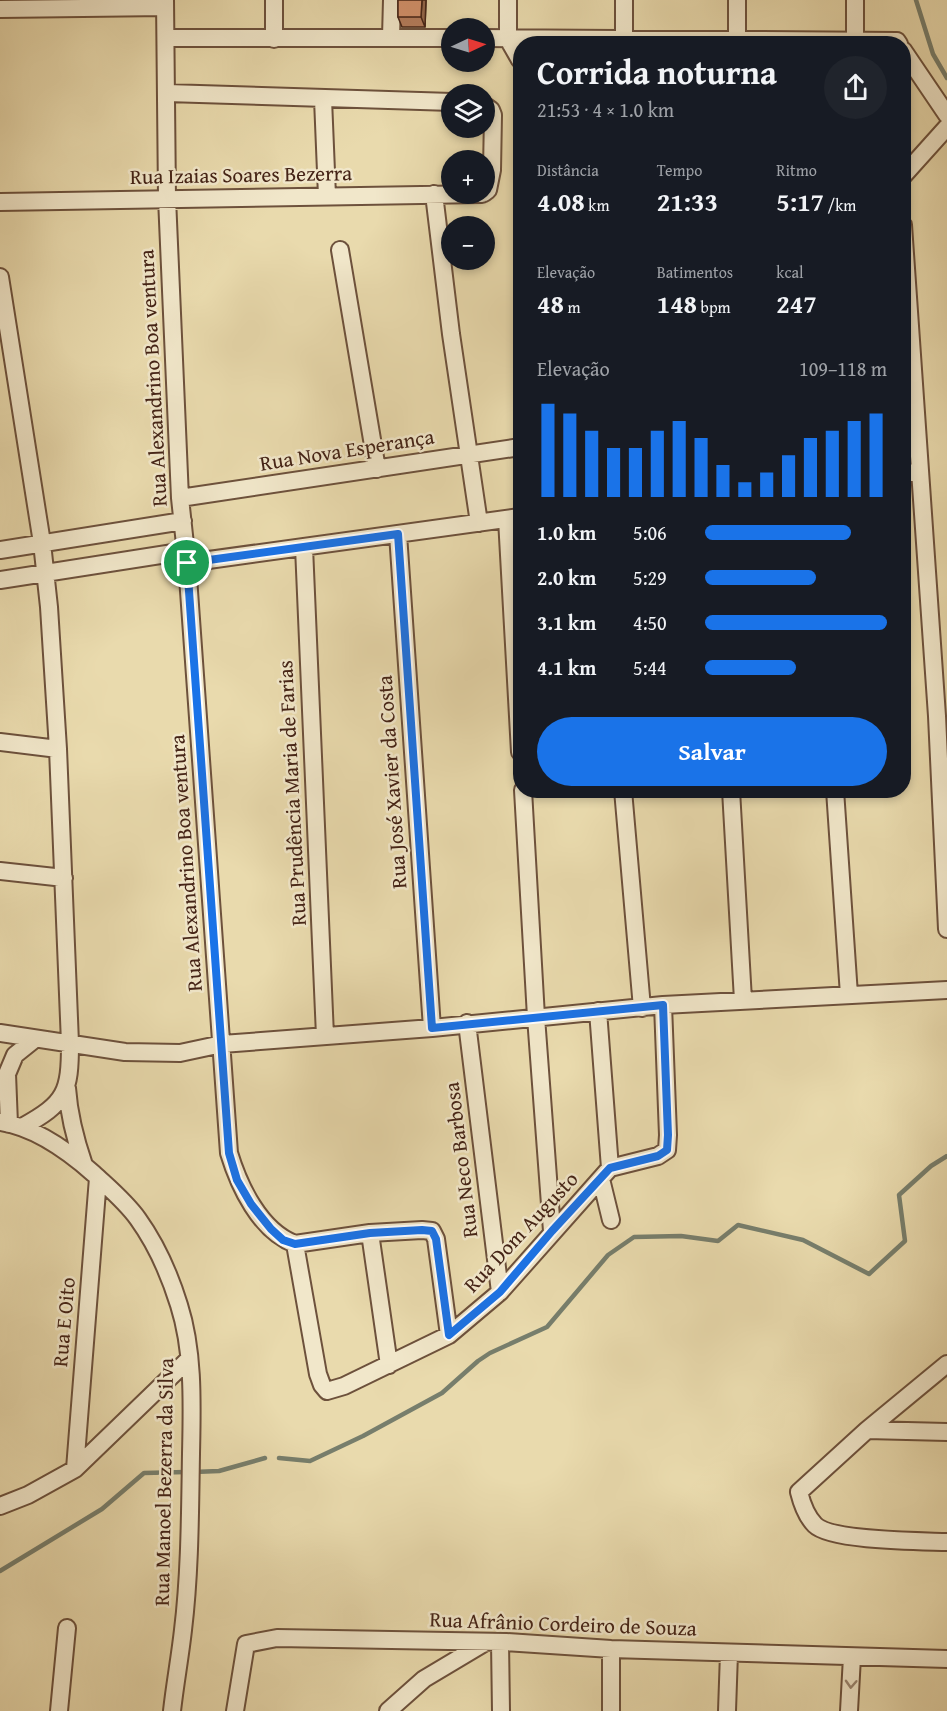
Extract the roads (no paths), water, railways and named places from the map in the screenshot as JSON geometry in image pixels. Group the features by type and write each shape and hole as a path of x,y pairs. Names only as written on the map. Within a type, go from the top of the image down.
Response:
{"street":[{"path":"274,0 274,39"},
{"path":"391,37 392,0"},
{"path":"508,0 508,39 513,48"},
{"path":"624,0 624,36"},
{"path":"737,0 737,36"},
{"path":"849,36 855,0"},
{"path":"0,9 165,4"},
{"name":"Rua Alexandrino Boa ventura","path":"165,4 167,198 180,498 229,1153 237,1180 251,1204 283,1240 295,1244"},
{"path":"166,38 441,38"},
{"path":"495,39 513,39"},
{"path":"911,61 947,115"},
{"path":"167,93 441,102"},
{"path":"323,99 327,196"},
{"path":"911,167 947,127"},
{"path":"434,194 479,522"},
{"name":"Rua Izaias Soares Bezerra","path":"0,202 441,194"},
{"path":"340,250 377,469"},
{"path":"0,277 45,573 58,749 64,878 70,1042 67,1088 73,1135 85,1166"},
{"path":"911,406 920,471 937,716 947,929"},
{"name":"Rua Nova Esperança","path":"180,498 513,448"},
{"path":"911,473 920,471"},
{"path":"0,580 186,557 304,547 513,518"},
{"path":"0,550 183,521"},
{"name":"Rua José Xavier da Costa","path":"398,534 432,1028"},
{"name":"Rua Prudência Maria de Farias","path":"304,547 325,1036"},
{"path":"0,742 58,749"},
{"path":"523,798 536,1017 552,1231"},
{"path":"624,798 642,1008"},
{"path":"731,798 743,1000"},
{"path":"837,798 849,995"},
{"path":"0,871 64,878"},
{"path":"0,1033 125,1052 180,1053 222,1044 432,1028 663,1005 947,990"},
{"name":"Rua Dom Augusto","path":"295,1244 318,1374 327,1391 389,1365 449,1335 500,1292 605,1174 658,1156 667,1150 663,1005"},
{"path":"598,1011 605,1174 611,1220"},
{"name":"Rua Neco Barbosa","path":"467,1023 500,1292"},
{"path":"35,1039 15,1054 7,1074 11,1124 40,1117 58,1103 67,1088"},
{"name":"Rua Manoel Bezerra da Silva","path":"11,1124 54,1143 85,1166 121,1199 138,1219 158,1252 179,1305 189,1349 190,1514 183,1628 172,1711"},
{"name":"Rua E Oito","path":"75,1469 98,1178"},
{"path":"295,1244 370,1233 432,1231 435,1234 449,1335"},
{"path":"370,1233 389,1365"},
{"path":"0,1506 28,1495 75,1469 189,1359"},
{"path":"947,1364 867,1430 799,1492 808,1516 815,1526 823,1531 843,1536 947,1542"},
{"path":"867,1430 947,1432"},
{"path":"59,1711 67,1628"},
{"name":"Rua Afrânio Cordeiro de Souza","path":"235,1711 246,1644 277,1638 493,1642 611,1649 947,1659"},
{"path":"388,1711 424,1679 493,1642 501,1711"},
{"path":"611,1649 611,1711"},
{"path":"726,1711 729,1653"},
{"path":"849,1711 852,1657"}],"waterway":[{"path":"916,0 933,54 947,78"},
{"path":"279,1458 310,1461 363,1436 442,1393 490,1353 547,1327 608,1255 634,1237 681,1236 718,1241 738,1225 803,1240 869,1274 905,1241 899,1195 931,1166 947,1156"},
{"path":"194,1472 219,1471 265,1458"},
{"path":"0,1571 102,1509 144,1473 186,1472"}]}
